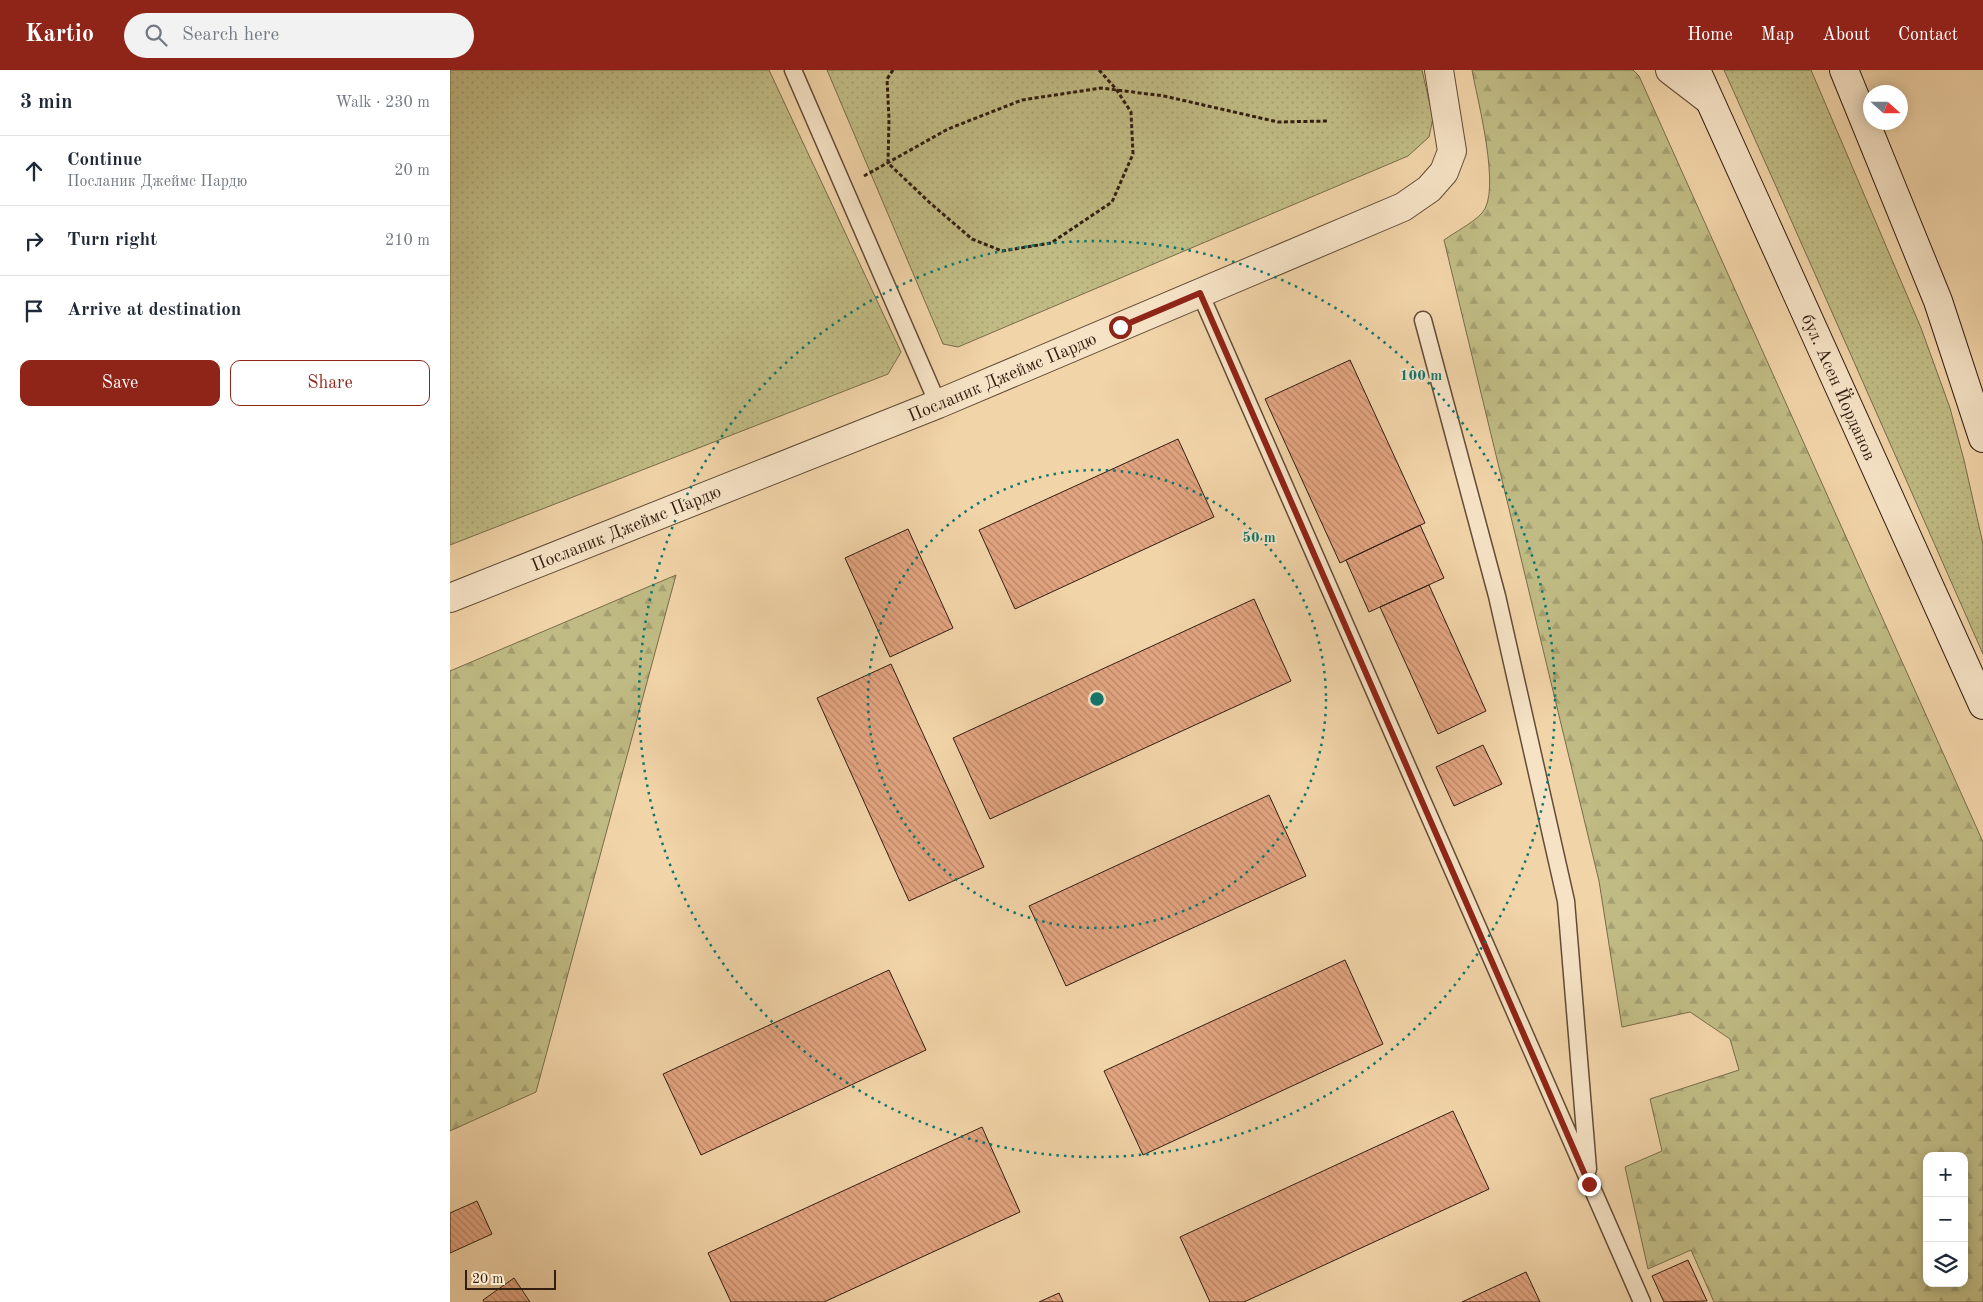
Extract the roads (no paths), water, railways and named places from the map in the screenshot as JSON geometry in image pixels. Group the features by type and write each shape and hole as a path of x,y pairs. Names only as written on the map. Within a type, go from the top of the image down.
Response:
{"street":[{"name":"Посланик Джеймс Пардю","path":"450,598 938,404 1403,206 1428,189 1444,172 1452,151 1439,70"},
{"path":"1670,70 1709,100"},
{"name":"бул. Асен Йорданов","path":"1696,70 1983,705"},
{"path":"1844,70 1938,301 1983,438"}],"lane":[{"path":"793,70 938,404"},
{"path":"1200,293 1642,1302"},
{"path":"1423,320 1497,596 1566,901 1589,1184"}]}
